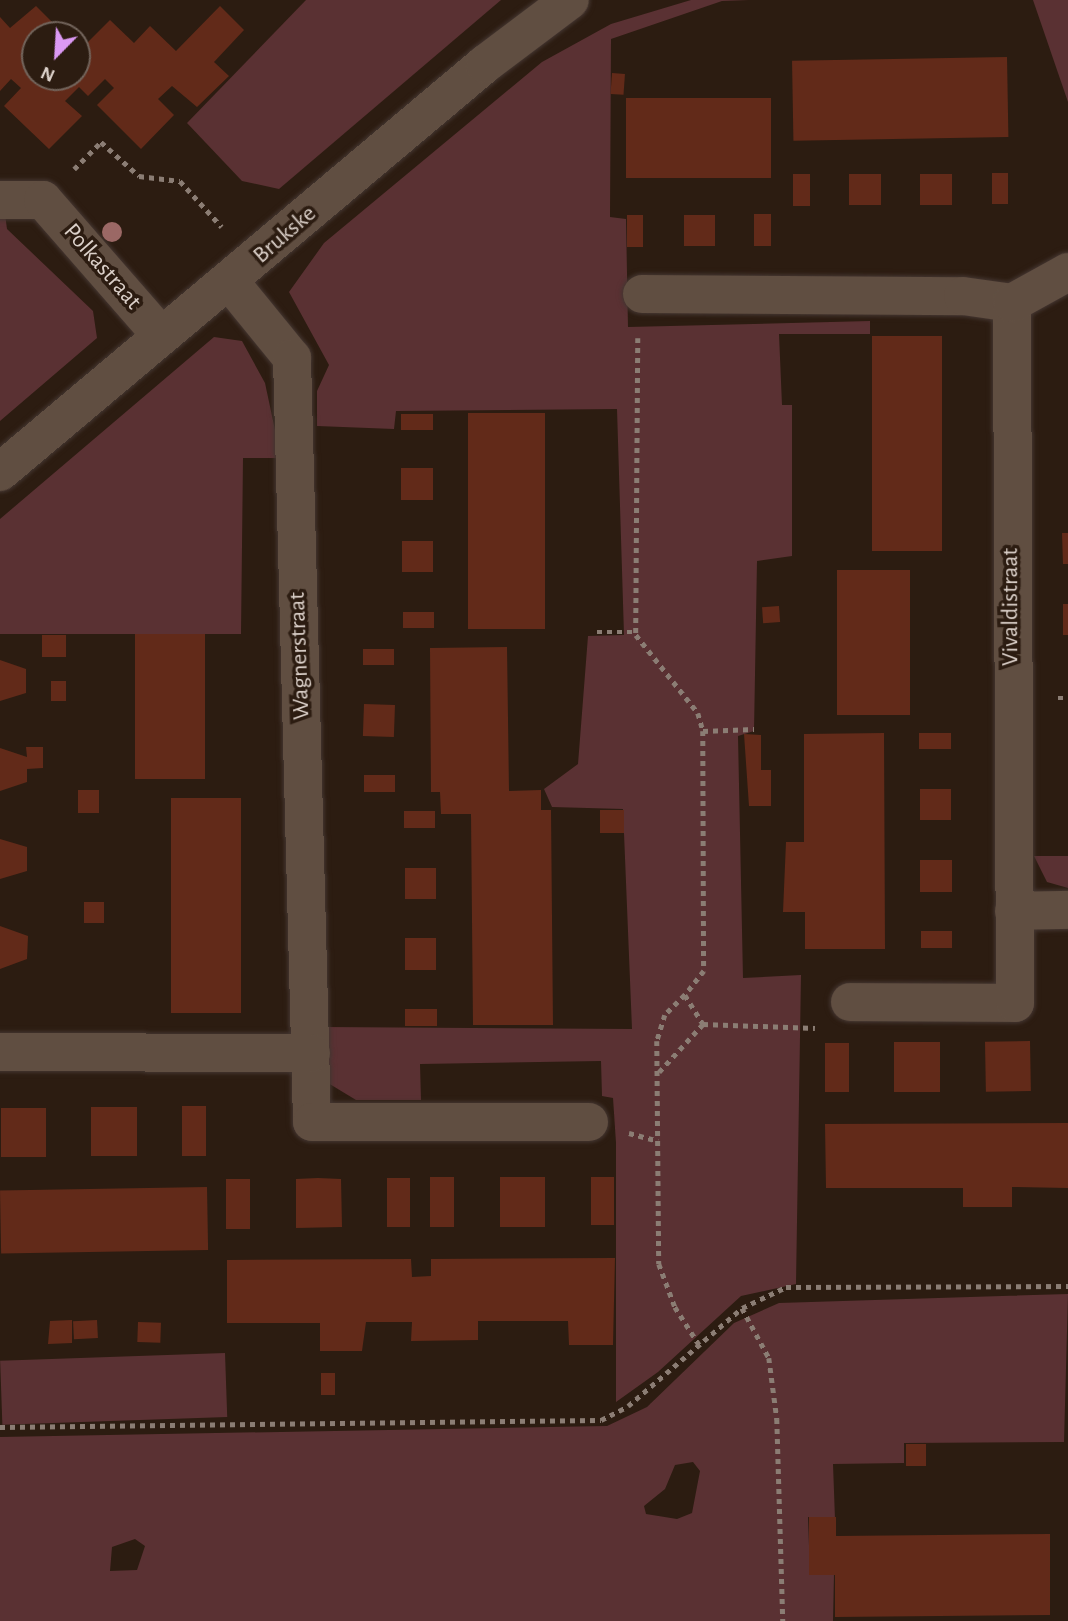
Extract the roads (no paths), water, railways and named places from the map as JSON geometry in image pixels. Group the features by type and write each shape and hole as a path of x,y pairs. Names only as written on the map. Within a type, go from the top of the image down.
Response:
{"street":[{"name":"Brukske","path":"0,472 160,334 242,272 485,64 570,0"},
{"name":"Polkastraat","path":"0,200 43,200 160,334"},
{"name":"Wagnerstraat","path":"242,272 292,358 312,1122 589,1122"},
{"path":"642,293 963,296 1012,303 1068,272"},
{"name":"Vivaldistraat","path":"849,1002 1015,1003 1012,303"},
{"path":"1014,911 1068,910"},
{"path":"0,1052 311,1052"}]}
